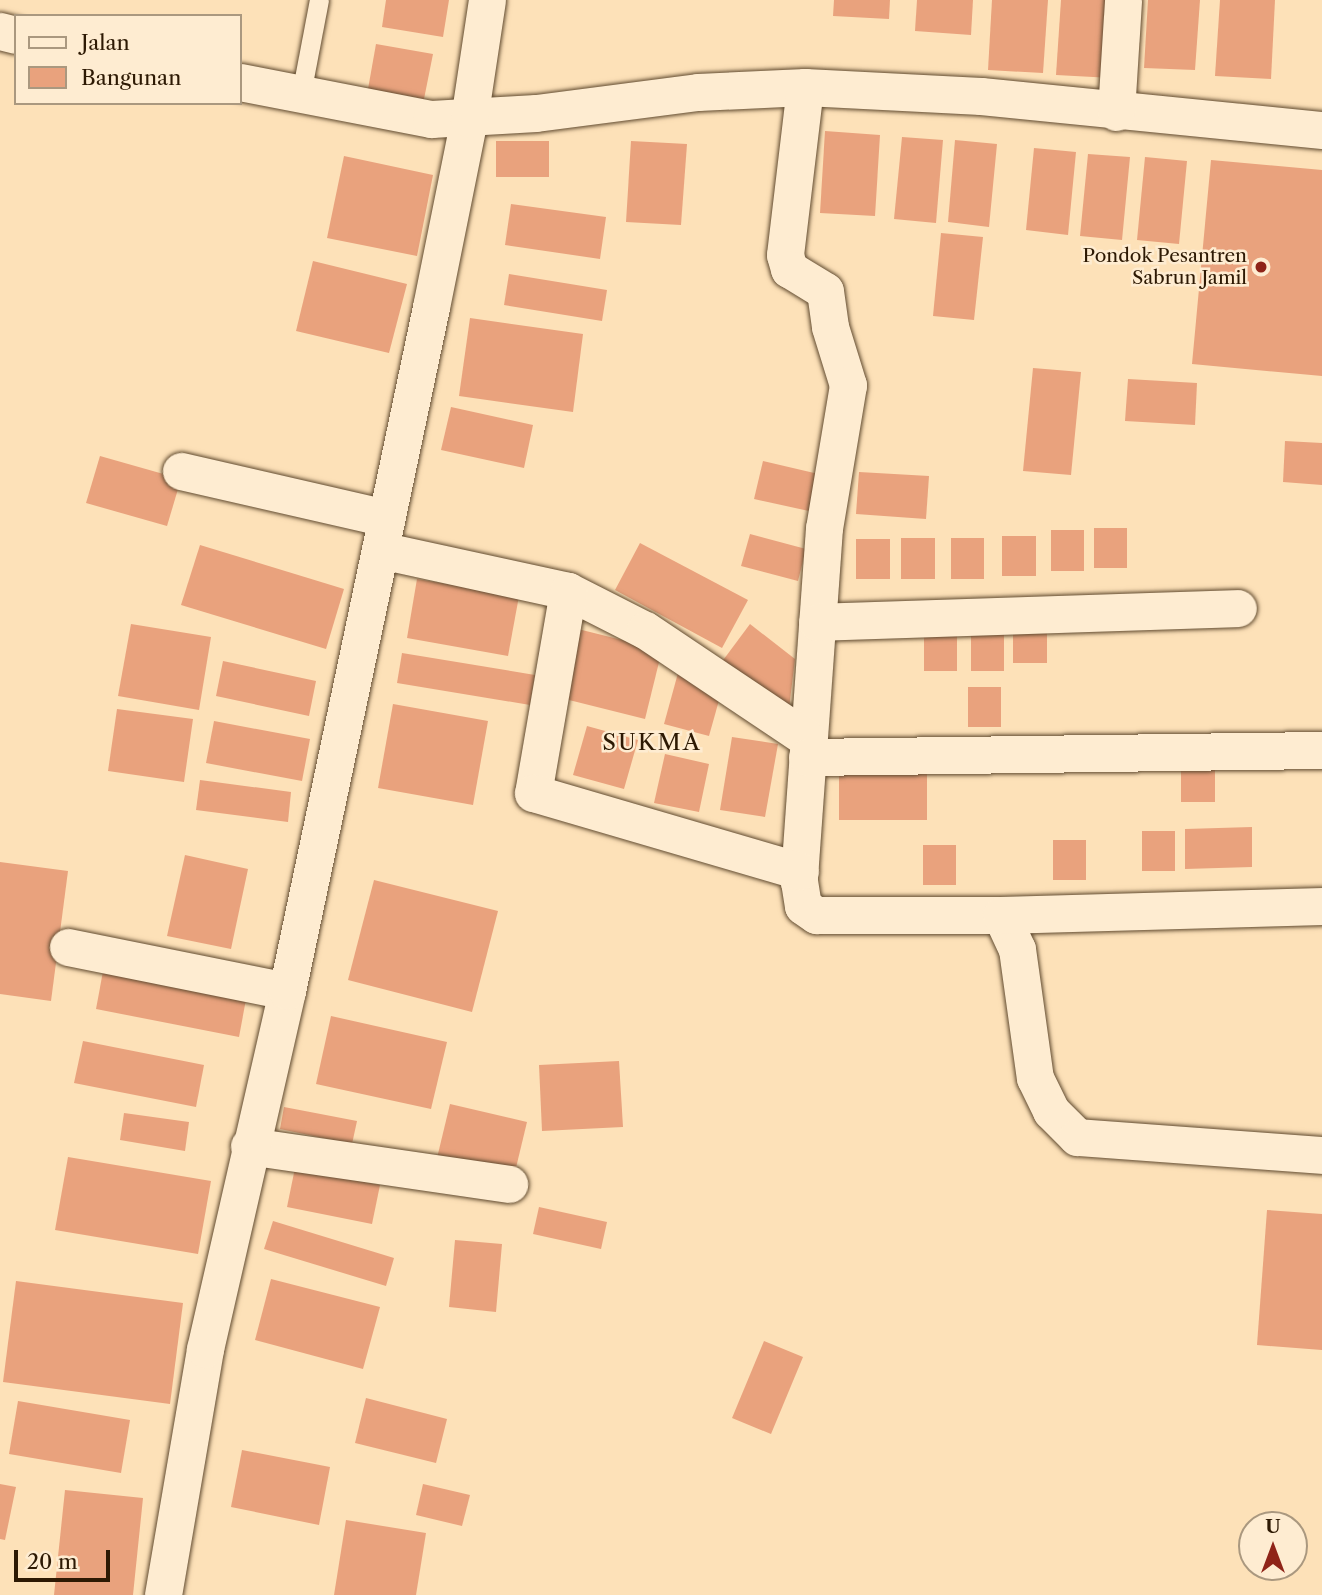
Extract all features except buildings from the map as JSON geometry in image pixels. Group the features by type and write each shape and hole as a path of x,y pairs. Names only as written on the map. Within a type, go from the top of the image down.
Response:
{"street":[{"path":"163,1595 205,1349 286,991 383,534 469,120 487,0"},
{"path":"1116,112 1123,0"},
{"path":"242,82 393,114 469,120 698,92 805,87 981,96 1116,112 1322,130"},
{"path":"805,87 785,255 789,269 825,291 830,327 848,385 824,528 800,871 799,897 803,906 816,915 1001,915 1322,905"},
{"path":"181,471 568,592 645,630 807,748 1322,750"},
{"path":"568,592 533,793 800,871"},
{"path":"817,622 1238,608"},
{"path":"1001,915 1017,949 1035,1078 1063,1128 1091,1140 1322,1156"},
{"path":"68,947 286,991"},
{"path":"249,1146 509,1184"}],"lane":[{"path":"301,94 319,0"}],"place":[{"name":"Pondok Pesantren Sabrun Jamil","path":"1261,267"}],"district":[{"name":"SUKMA","path":"652,742"}]}
